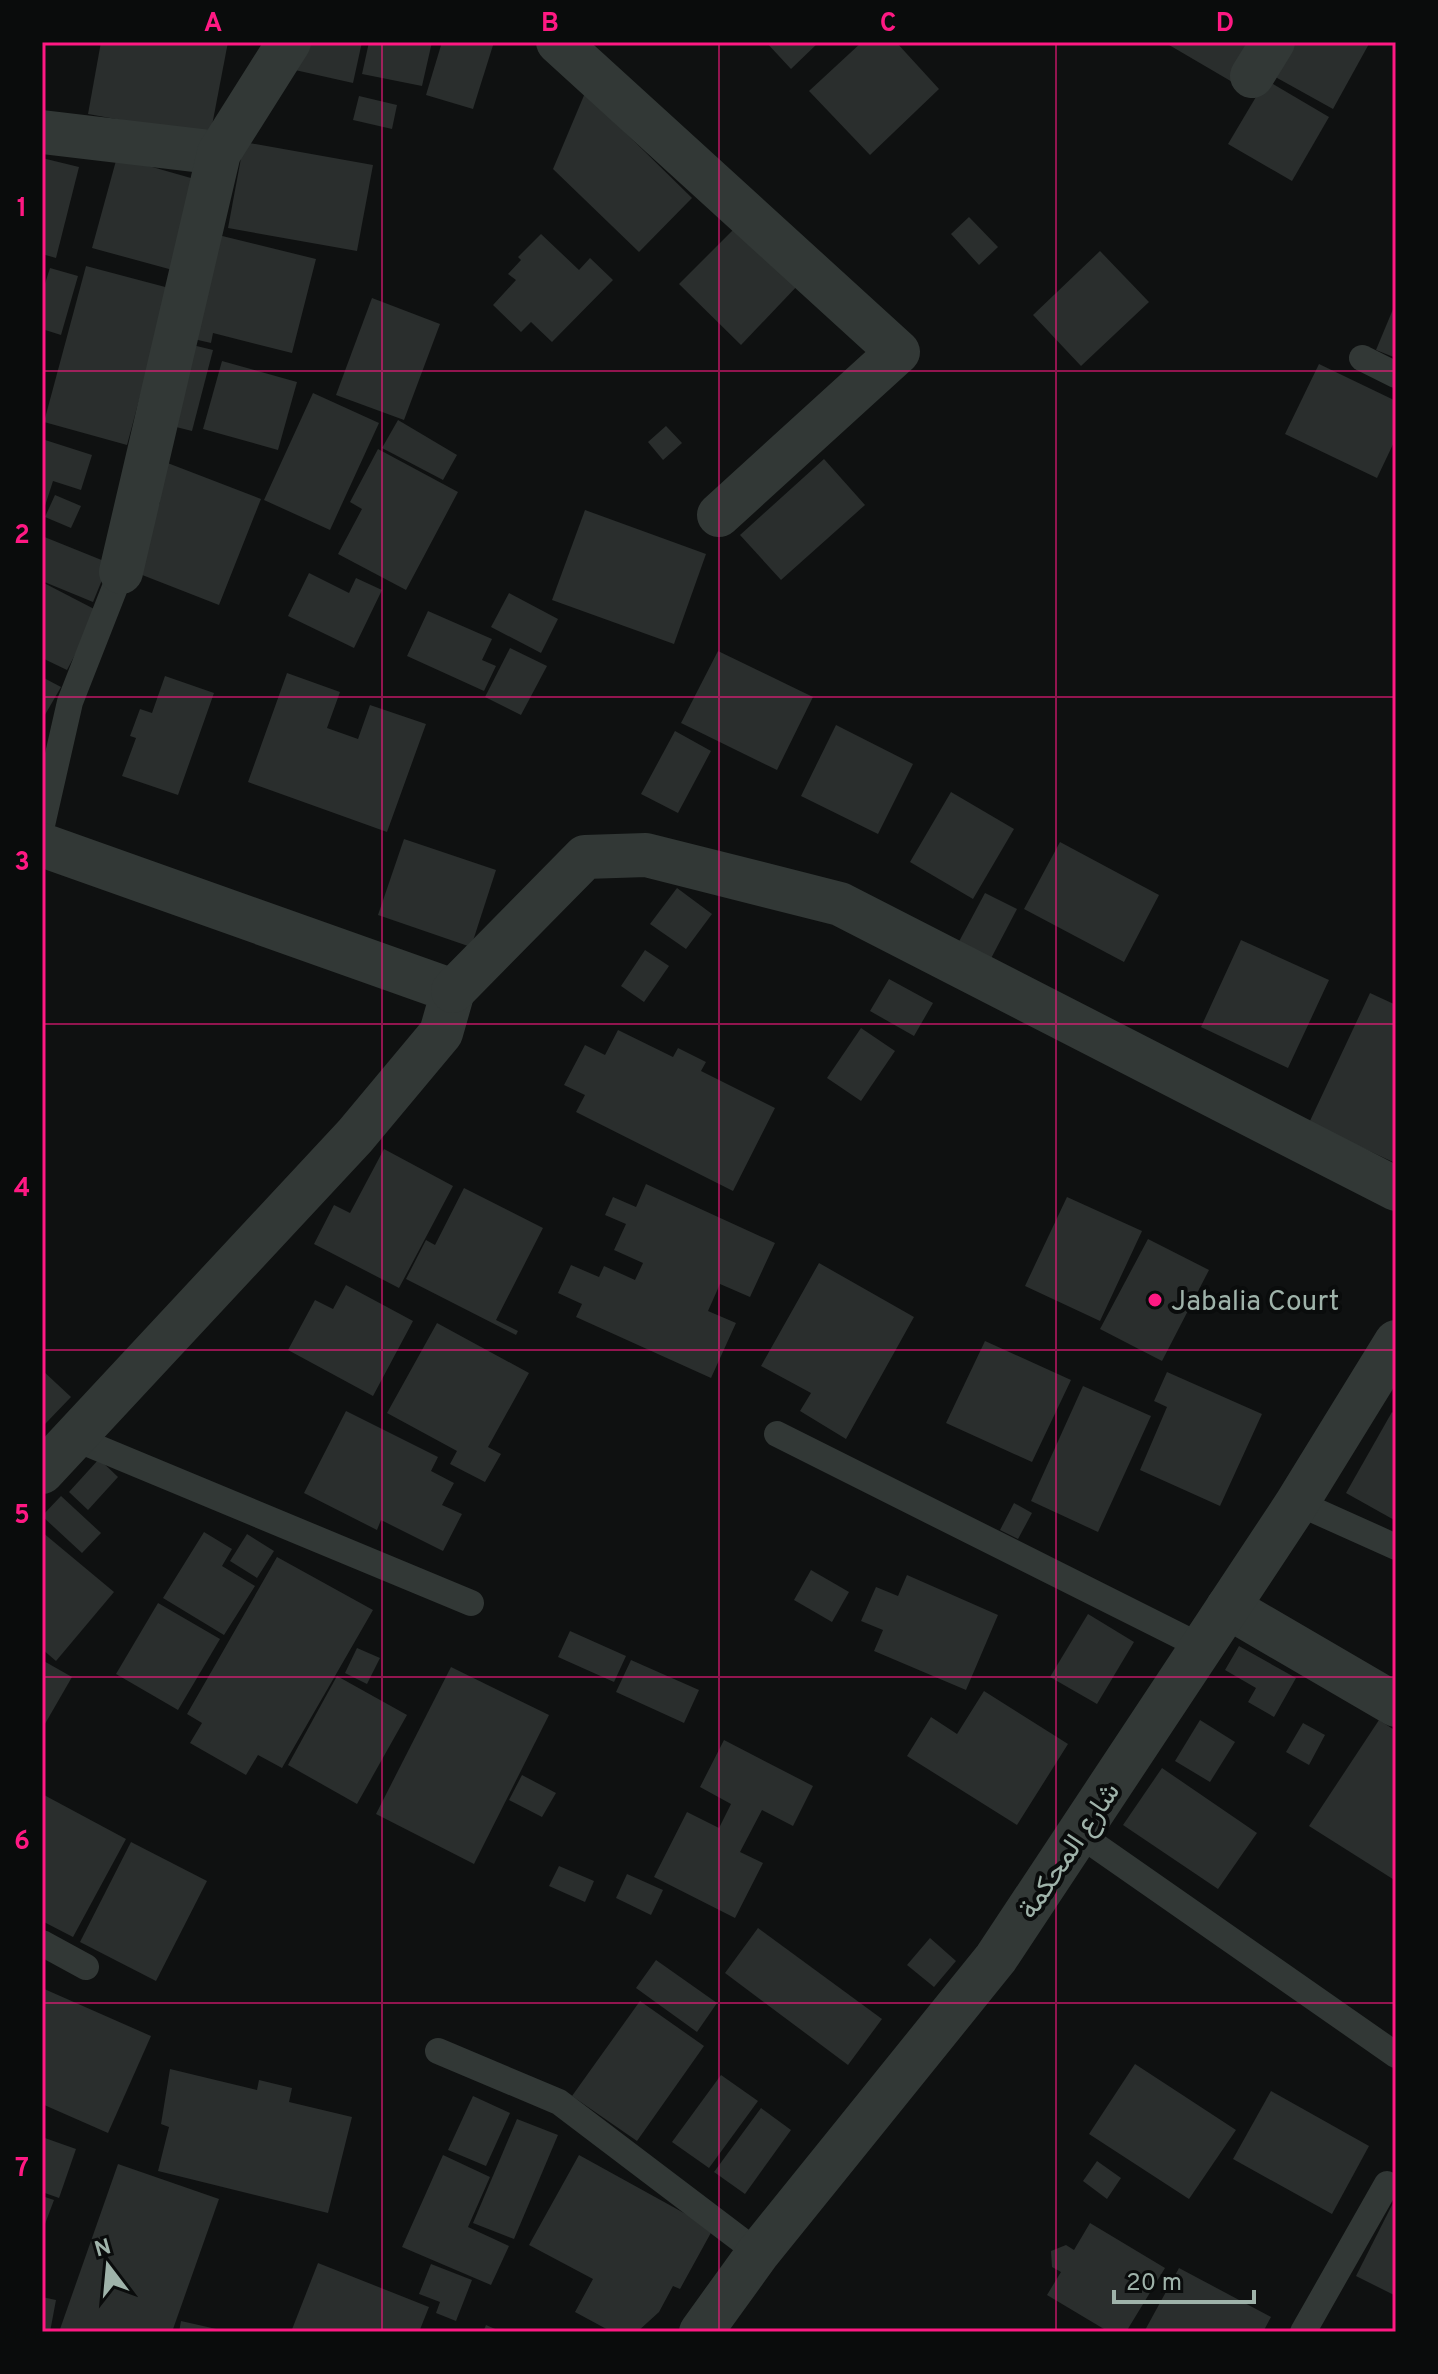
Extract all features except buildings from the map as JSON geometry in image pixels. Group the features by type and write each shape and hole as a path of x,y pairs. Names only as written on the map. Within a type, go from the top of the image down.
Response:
{"street":[{"path":"121,572 219,153 289,42"},
{"path":"558,42 898,352 719,515"},
{"path":"42,132 219,153"},
{"path":"42,845 453,991"},
{"path":"42,1472 355,1136 441,1033 453,991 585,857 646,855 840,904 1396,1189"},
{"name":"شارع المحكمة","path":"701,2332 758,2253 996,1958 1391,1362"},
{"path":"1228,1607 1396,1705"}],"lane":[{"path":"1362,358 1396,375"},
{"path":"42,825 70,702 121,572"},
{"path":"777,1434 1202,1647"},
{"path":"74,1438 471,1603"},
{"path":"1296,1502 1396,1547"},
{"path":"1079,1834 1396,2055"},
{"path":"42,1943 86,1967"},
{"path":"438,2051 559,2102 758,2253"},
{"path":"1303,2332 1387,2184"}],"place":[{"name":"Jabalia Court","path":"1155,1300"}]}
